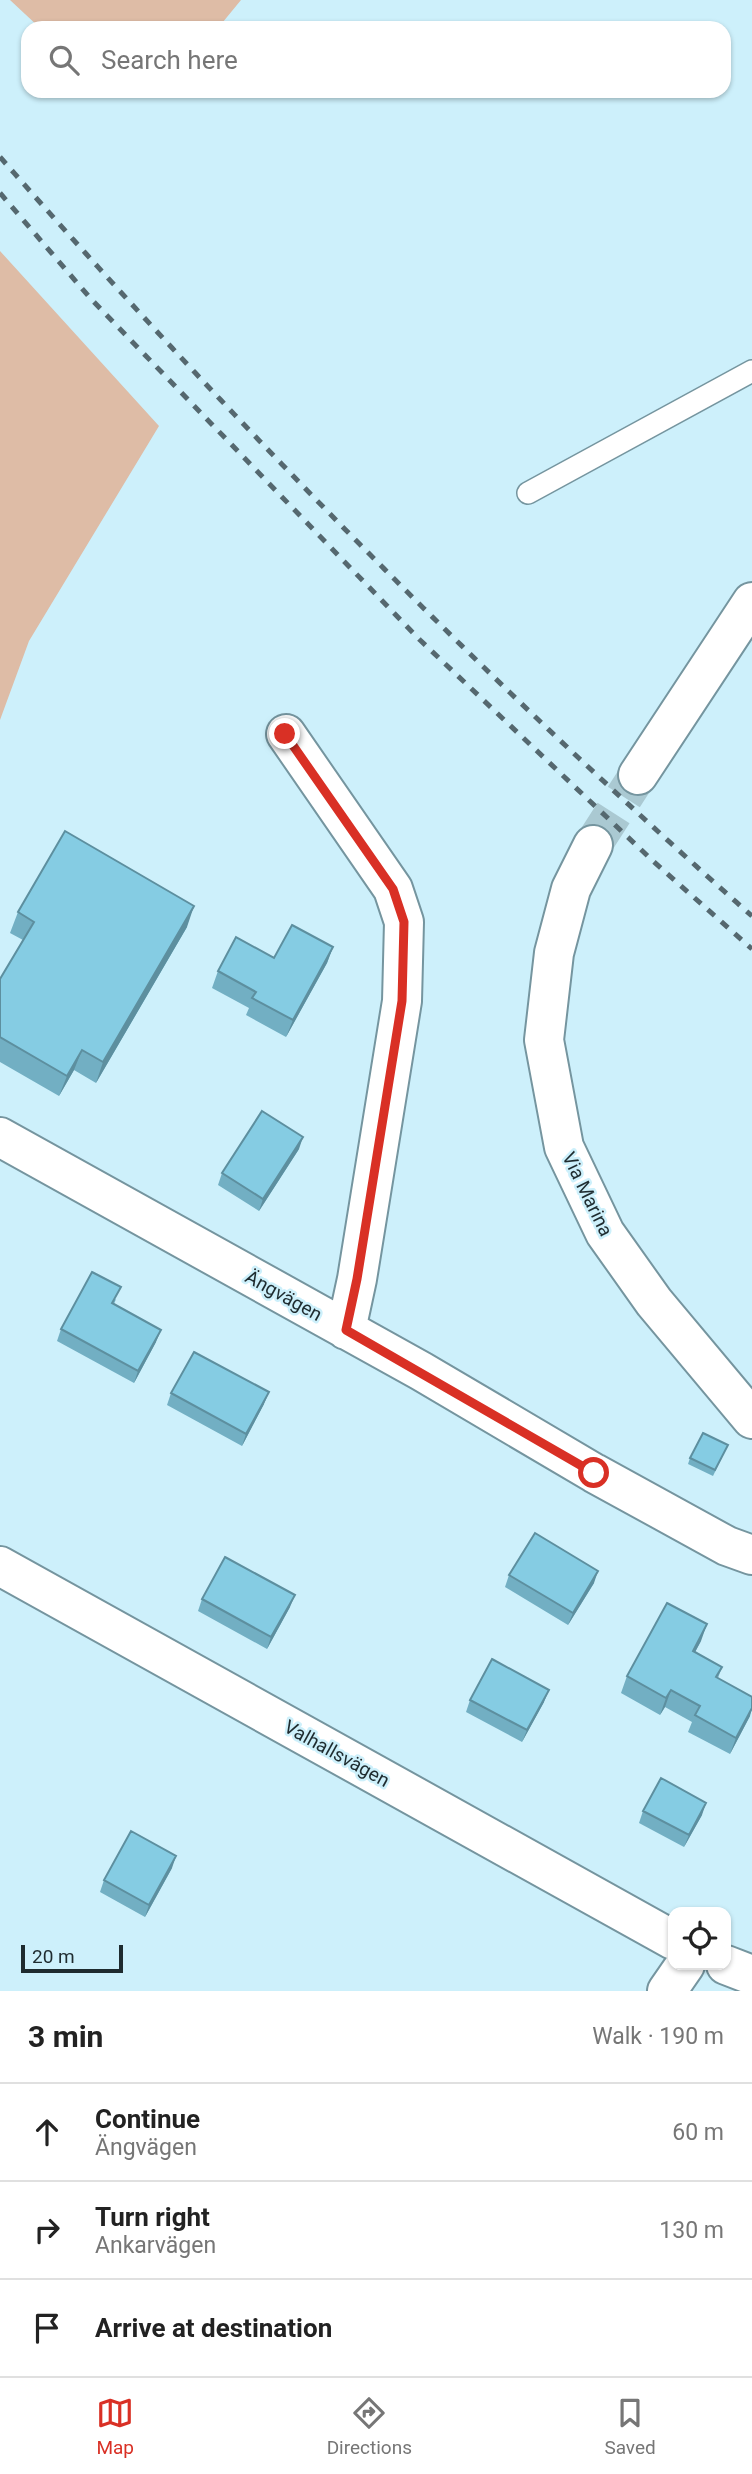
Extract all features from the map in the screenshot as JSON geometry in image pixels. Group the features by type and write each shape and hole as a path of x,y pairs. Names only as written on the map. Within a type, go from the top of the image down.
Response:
{"street":[{"path":"638,775 752,602"},
{"path":"285,734 393,889 404,922 402,1001 357,1279 346,1330"},
{"name":"Via Marina","path":"593,845 571,889 554,953 544,1040 564,1147 605,1233 654,1301 752,1419"},
{"name":"Ängvägen","path":"0,1137 346,1330 594,1473 727,1546 752,1555"},
{"name":"Valhallsvägen","path":"0,1566 668,1937"},
{"path":"731,1967 752,1975"},
{"path":"667,1991 682,1970"}],"lane":[{"path":"528,493 752,371"}],"shaded area":[{"path":"10,0 241,0 224,21 32,21"},
{"path":"0,251 159,426 29,641 0,720"}],"building":[{"path":"65,831 194,906 103,1062 82,1050 67,1076 0,1037 0,979 34,922 18,912"},
{"path":"292,925 333,947 293,1020 252,998 256,992 218,971 236,937 274,958"},
{"path":"262,1111 303,1137 263,1199 222,1173"},
{"path":"92,1272 121,1287 112,1303 161,1330 138,1371 61,1329"},
{"path":"194,1352 269,1392 246,1434 171,1393"},
{"path":"703,1433 728,1445 715,1470 690,1458"},
{"path":"535,1533 598,1571 573,1613 509,1575"},
{"path":"225,1557 295,1595 271,1637 202,1599"},
{"path":"667,1603 707,1624 693,1651 722,1667 716,1677 752,1697 752,1708 736,1738 695,1715 700,1706 671,1690 666,1698 627,1676"},
{"path":"492,1659 549,1690 527,1730 470,1700"},
{"path":"661,1778 706,1803 689,1835 643,1811"},
{"path":"131,1831 176,1856 149,1905 104,1880"}],"tunnel":[{"path":"593,845 638,775"}],"railway":[{"path":"0,157 179,355 364,548 555,736 752,916"},
{"path":"0,193 91,299 420,640 653,861 752,949"}],"route":[{"path":"285,734 393,889 404,922 402,1001 357,1279 346,1330 594,1473"}]}
